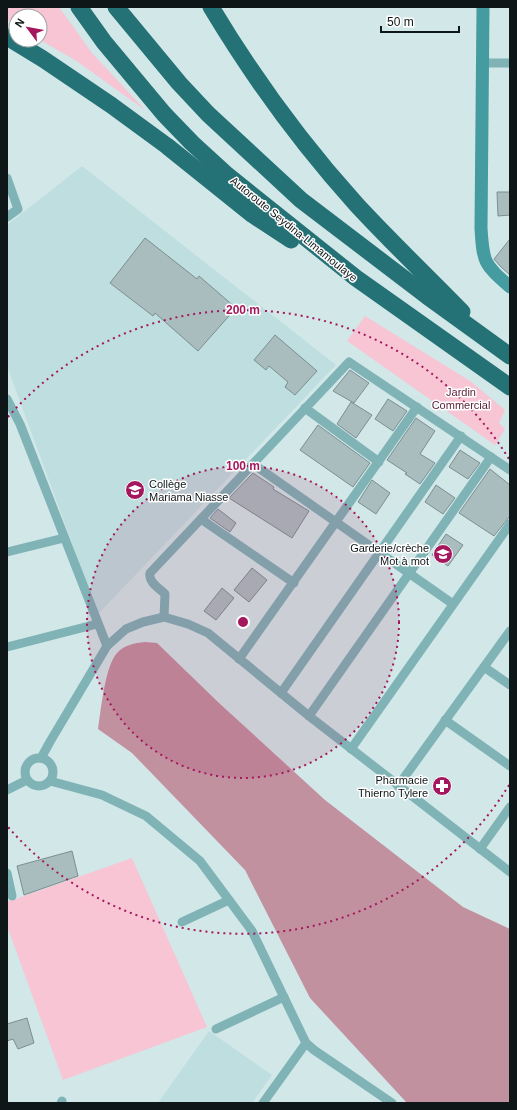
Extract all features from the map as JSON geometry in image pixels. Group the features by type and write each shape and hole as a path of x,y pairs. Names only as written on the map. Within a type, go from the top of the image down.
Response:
{"highway":[{"name":"Autoroute Seydina-Limamoulaye","path":"79,7 104,42 164,114 192,143 227,175 356,278 510,387"},
{"path":"116,7 179,84 208,114 301,200 426,296 510,355"},
{"path":"211,7 245,62 272,100 330,174 396,246 462,312 510,355"},
{"path":"7,37 43,59 167,146 253,215 309,252 356,278"}],"street":[{"path":"483,7 482,252 492,271 510,287"},
{"path":"483,63 510,63"},
{"path":"7,178 18,209 7,217"},
{"path":"164,617 165,594 151,581 149,577 150,573 349,362 510,470"},
{"path":"7,399 20,424 97,624 107,646"},
{"path":"239,659 418,407"},
{"path":"306,408 379,462"},
{"path":"281,693 461,436"},
{"path":"309,716 491,457"},
{"path":"253,464 453,604"},
{"path":"201,519 294,583"},
{"path":"351,748 510,524"},
{"path":"7,552 64,538"},
{"path":"41,758 50,740 107,646 126,629 143,622 164,617 188,624 208,633 309,716 510,872"},
{"path":"7,647 97,624"},
{"path":"398,786 510,630"},
{"path":"484,667 510,686"},
{"path":"445,720 510,766"},
{"path":"35,758 41,758 48,761 52,767 53,774 50,781 45,785 38,786 27,780 25,773 29,762 35,758"},
{"path":"7,790 27,780"},
{"path":"50,781 102,795 146,816 200,861 252,931 306,1042 314,1050 392,1103"},
{"path":"480,849 510,807"},
{"path":"7,873 12,896"},
{"path":"182,922 229,900"},
{"path":"216,1029 284,997"},
{"path":"263,1103 306,1042"}],"shaded area":[{"name":"Collège Mariama Niasse","path":"82,166 336,365 98,614 7,366 7,225"},
{"path":"145,642 157,643 219,703 325,800 463,907 510,929 510,1103 407,1103 310,998 245,870 132,753 98,729 104,689 109,668 113,659 117,653 126,646"},
{"path":"209,1031 272,1075 252,1103 158,1103"}],"green space":[{"path":"7,7 59,7 92,53 145,110 75,60 48,45 48,8 8,8 7,20"},
{"name":"Jardin Commercial","path":"365,316 470,381 505,410 499,423 505,429 495,445 347,341"},
{"path":"132,858 207,1027 63,1080 7,926 7,902"}],"building":[{"path":"497,192 510,192 510,215 498,216"},
{"path":"145,238 197,279 199,276 236,308 198,351 155,313 153,316 110,283"},
{"path":"510,239 510,275 494,259"},
{"path":"275,335 317,371 295,395 285,387 288,382 269,366 266,370 254,360"},
{"path":"350,370 369,383 354,403 333,391"},
{"path":"388,399 407,411 393,431 375,419"},
{"path":"351,402 372,415 356,438 337,424"},
{"path":"416,418 435,431 420,454 435,463 420,484 405,474 407,473 387,460"},
{"path":"318,425 370,463 353,487 300,450"},
{"path":"460,450 480,463 468,479 449,467"},
{"path":"490,469 510,485 510,516 494,536 459,513"},
{"path":"253,473 274,487 273,489 309,511 292,538 229,498"},
{"path":"372,480 390,493 376,514 358,502"},
{"path":"436,485 455,498 443,514 425,502"},
{"path":"218,509 236,523 230,532 210,518"},
{"path":"446,534 463,545 448,566 432,555"},
{"path":"252,568 267,580 249,602 234,590"},
{"path":"222,588 234,598 216,620 204,611"},
{"path":"72,851 78,876 24,895 17,866"},
{"path":"27,1018 34,1043 18,1049 13,1039 7,1041 7,1024"}],"place":[{"name":"Collège Mariama Niasse","path":"135,490"},
{"name":"Garderie/crèche Mot à mot","path":"443,554"},
{"name":"Pharmacie Thierno Tylere","path":"442,786"}]}
